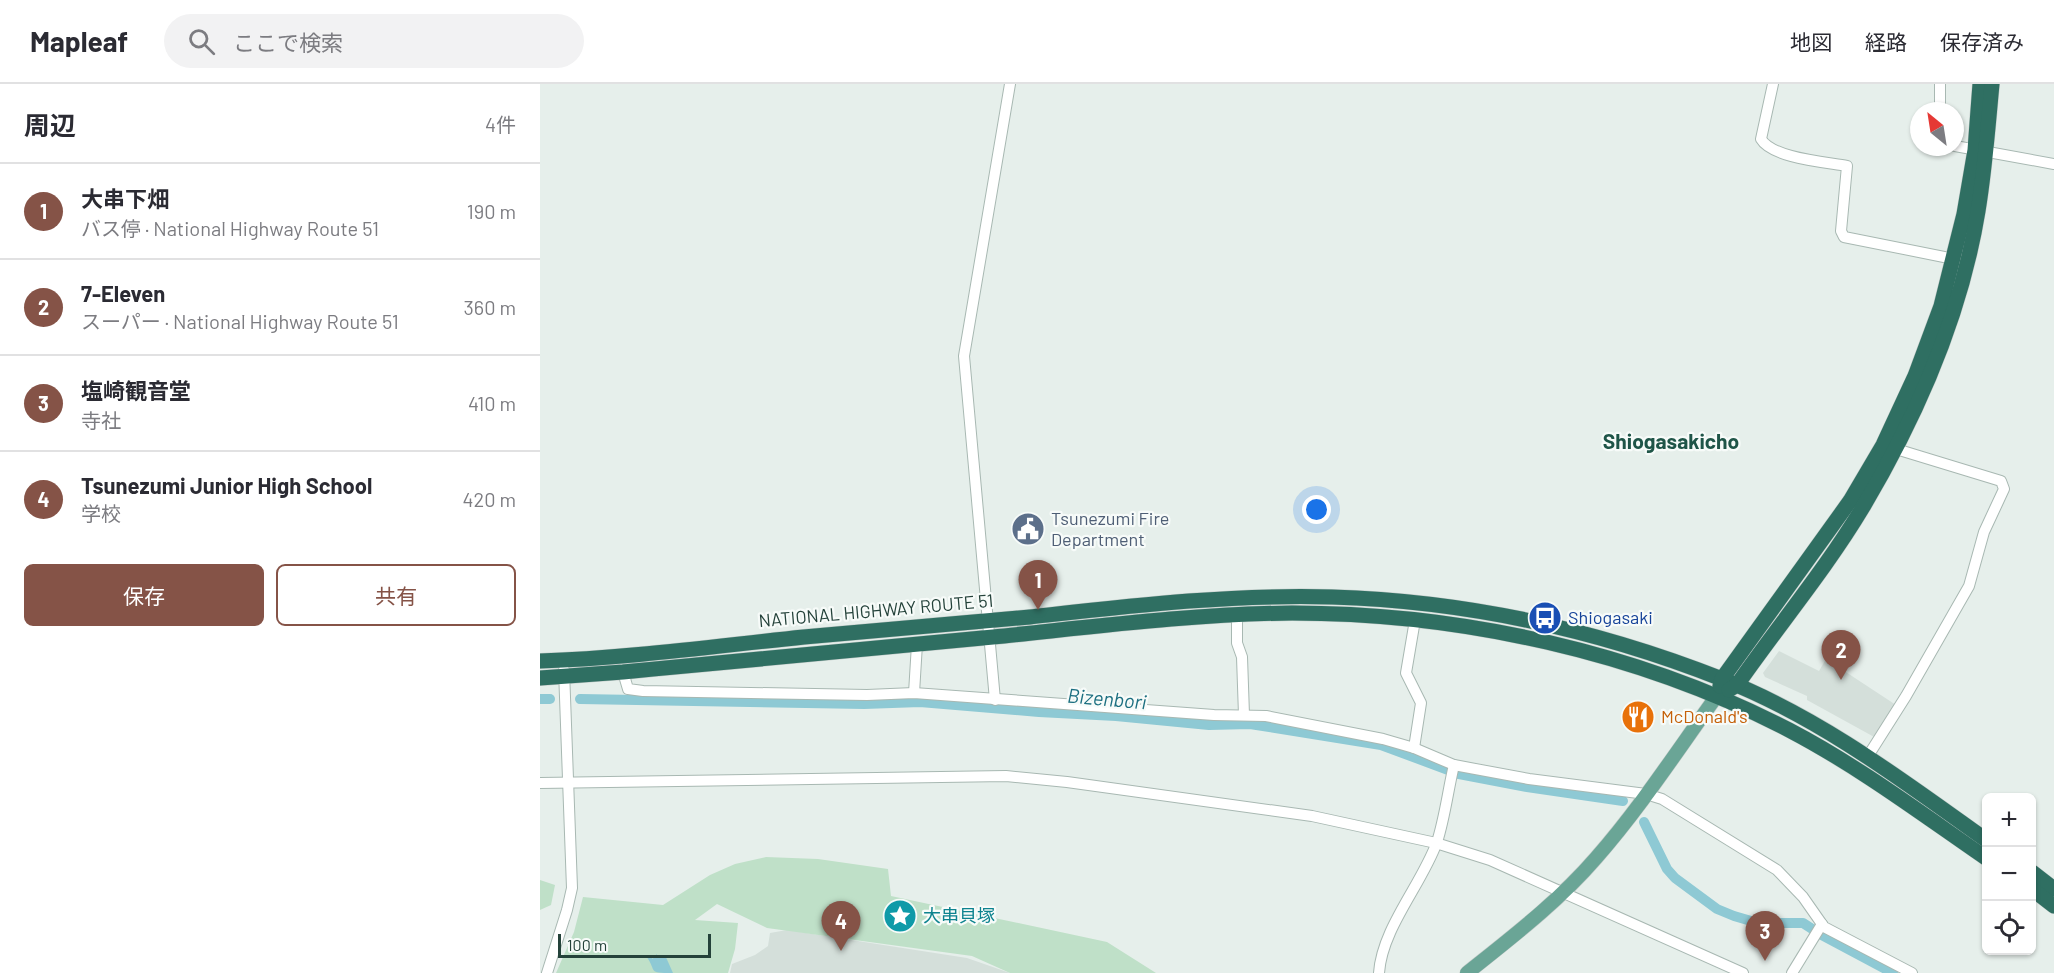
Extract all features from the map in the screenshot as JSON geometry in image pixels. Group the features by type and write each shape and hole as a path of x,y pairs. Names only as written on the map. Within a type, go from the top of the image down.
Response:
{"highway":[{"path":"1716,697 1737,685 1838,546 1896,449 1935,360 1954,308 1978,212 1980,84"},
{"path":"1716,697 1722,679 1850,501 1868,472 1915,376 1941,306 1954,259 1980,151 1992,84"},
{"name":"NATIONAL HIGHWAY ROUTE 51","path":"540,661 1237,598 1322,597 1381,600 1466,610 1559,627 1649,654 1737,685 1795,713 1868,756 1982,837"},
{"name":"NATIONAL HIGHWAY ROUTE 51","path":"540,678 1237,615 1332,614 1466,626 1553,644 1640,669 1716,697 1788,730 1868,776 1982,855"},
{"path":"2043,887 2054,907"}],"main road":[{"path":"1467,973 1527,925 1595,859 1646,794 1716,697"}],"street":[{"path":"995,700 964,347 1010,84"},
{"path":"1773,84 1761,139 1765,146 1788,155 1847,166 1841,231 1844,237 1954,259"},
{"path":"1940,84 1940,102"},
{"path":"1964,148 2054,164"},
{"path":"1868,756 1906,696 1969,586 1984,532 2004,489 2001,481 1896,449"},
{"path":"1237,615 1237,643 1242,657 1244,715"},
{"path":"1414,748 1421,703 1406,673 1415,620"},
{"path":"914,693 917,644"},
{"path":"547,973 572,888 563,660"},
{"path":"623,672 628,689 643,691 867,695 914,693 1214,715 1266,716 1352,731 1414,748 1453,770 1646,794 1662,799 1777,870 1803,897 1822,924 1912,973"},
{"path":"1379,973 1380,962 1393,929 1437,843 1453,770"},
{"path":"540,783 1005,776 1068,782 1312,816 1437,843 1490,860 1743,973"},
{"path":"1792,973 1822,924"}],"shaded area":[{"path":"1779,651 1819,671 1826,659 1896,705 1876,738 1807,700 1807,696 1765,677 1763,673"},
{"path":"787,930 967,958 1010,973 730,973 732,964 755,955 768,946 770,933"}],"green space":[{"path":"766,857 818,859 888,869 891,896 1107,942 1156,973 1010,973 972,956 767,928 717,904 695,920 738,923 735,949 728,973 556,973 574,932 583,897 663,905 710,875 735,864"},
{"path":"540,880 555,885 551,905 540,910"}],"water":[{"path":"656,954 663,958 665,955 673,973 659,973 654,970 646,956 649,955 653,959 654,955 656,958"}],"waterway":[{"name":"Bizenbori","path":"540,699 550,699"},
{"name":"Bizenbori","path":"580,699 864,704 920,702 1209,725 1250,724 1381,745 1459,774 1623,801"},
{"name":"Bizenbori","path":"1644,822 1667,869 1675,878 1717,909 1758,923 1803,923 1893,973"}],"place":[{"name":"Tsunezumi Fire Department","path":"1028,529"},
{"name":"大串下畑","path":"1038,610"},
{"name":"Shiogasaki","path":"1545,618"},
{"name":"7-Eleven","path":"1841,680"},
{"name":"McDonald's","path":"1638,717"},
{"name":"大串貝塚","path":"900,916"},
{"name":"Tsunezumi Junior High School","path":"841,951"},
{"name":"塩崎観音堂","path":"1765,961"}],"district":[{"name":"Shiogasakicho","path":"1671,442"}]}
